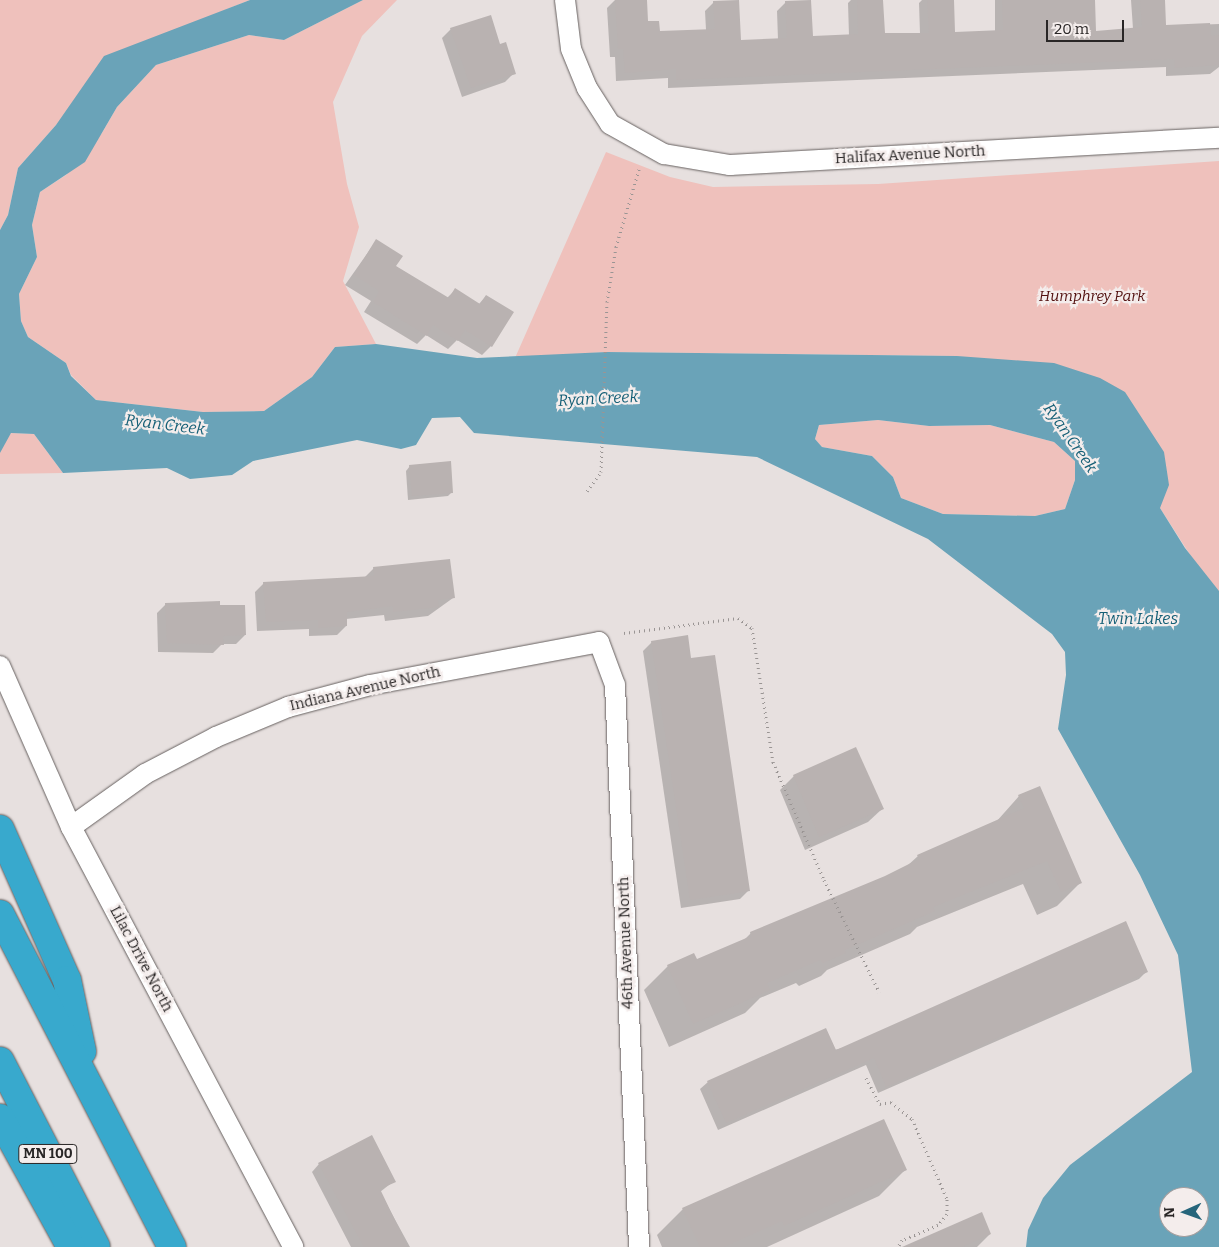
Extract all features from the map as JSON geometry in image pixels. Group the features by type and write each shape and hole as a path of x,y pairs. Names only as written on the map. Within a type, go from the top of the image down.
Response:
{"highway":[{"path":"0,830 66,980 91,1089"},
{"path":"0,914 172,1247"},
{"name":"MN 100","path":"0,1061 96,1247"},
{"path":"0,1118 71,1247"}],"street":[{"name":"Halifax Avenue North","path":"565,0 571,49 587,88 610,124 646,147 664,154 730,165 1219,138"},
{"name":"Indiana Avenue North","path":"71,827 145,774 216,737 288,707 370,685 599,642"},
{"name":"46th Avenue North","path":"599,642 615,685 639,1247"},
{"name":"Lilac Drive North","path":"0,666 71,827 293,1247"}],"path":[{"path":"587,492 601,472 604,339 616,247 646,147"},
{"path":"624,632 738,618 752,628 772,762 824,880 879,992"},
{"path":"866,1078 880,1104 891,1102 912,1119 947,1199 947,1214 938,1225 902,1240 898,1247"}],"green space":[{"path":"0,0 250,0 227,9 56,125 18,168 8,215 0,230"},
{"path":"363,0 397,0 362,36 333,102 347,184 359,227 343,281 376,344 335,347 312,377 264,411 203,412 96,400 71,375 66,363 28,337 21,321 19,294 37,257 32,225 40,192 66,175 102,133 117,107 156,65 249,35 284,40"},
{"name":"Humphrey Park","path":"606,152 670,177 713,187 878,184 1219,161 1219,600 1153,497 957,356 607,352 515,358"},
{"path":"878,420 929,426 990,425 1054,442 1075,461 1075,480 1065,509 1035,516 943,514 901,498 893,477 872,456 822,447 815,439 819,425"},
{"path":"11,433 34,434 63,473 0,474 0,453 5,439"}],"water":[{"path":"250,0 363,0 284,40 249,35 156,65 117,107 85,162 40,192 32,225 37,257 19,294 21,321 28,337 66,363 71,376 96,400 203,412 264,411 312,377 335,347 376,344 477,358 607,352 957,356 1054,363 1100,378 1125,392 1164,452 1169,485 1160,508 1185,548 1219,591 1219,1247 1026,1247 1028,1230 1043,1198 1070,1165 1192,1072 1178,955 1140,875 1058,729 1066,675 1065,652 1052,634 928,539 757,457 474,433 460,417 432,418 416,445 401,449 357,440 253,461 232,475 190,479 167,468 63,473 34,434 11,433 0,453 0,230 8,215 18,168 56,125 104,56","holes":["878,420 929,426 990,425 1054,442 1075,461 1075,480 1065,509 1035,516 943,514 901,498 893,477 872,456 822,447 815,439 819,425"]}],"building":[{"path":"615,0 647,0 648,21 659,21 660,31 715,29 713,1 739,0 741,40 787,38 785,1 811,0 813,36 858,34 857,0 883,0 885,33 929,33 927,0 954,0 955,32 1003,30 1002,0 1095,0 1096,31 1142,27 1140,0 1165,0 1166,25 1210,23 1211,36 1219,35 1219,65 1175,68 1174,59 676,80 676,69 625,73 623,49 618,49"},
{"path":"491,15 500,44 506,42 516,74 471,88 450,28"},
{"path":"376,239 403,256 396,266 449,298 455,288 480,304 486,295 514,312 492,347 465,330 458,341 433,325 427,336 373,302 379,291 354,275"},
{"path":"451,461 453,493 412,496 409,465"},
{"path":"450,559 455,598 438,600 439,607 393,612 393,606 347,612 347,626 318,628 318,620 266,622 263,582 374,576 373,567"},
{"path":"220,601 220,605 245,605 246,635 223,636 224,645 167,643 165,603"},
{"path":"688,635 691,658 715,655 750,891 690,900 651,641"},
{"path":"856,747 884,809 819,837 793,775"},
{"path":"1040,786 1082,883 1061,892 1047,861 933,907 935,911 845,950 846,953 823,963 820,960 767,983 770,990 693,1024 667,965 694,953 697,959 751,936 750,932 885,876 919,859 917,855 1024,808 1018,795"},
{"path":"1126,921 1148,972 886,1087 874,1058 726,1123 707,1081 826,1028 836,1050"},
{"path":"884,1119 907,1170 784,1226 782,1221 724,1247 700,1247 682,1208"},
{"path":"372,1135 396,1182 380,1189 408,1247 364,1247 318,1163"},
{"path":"982,1212 991,1234 962,1247 902,1247"}],"water label":[{"name":"Ryan Creek","path":"598,399"},
{"name":"Ryan Creek","path":"165,425"},
{"name":"Ryan Creek","path":"1070,438"},
{"name":"Twin Lakes","path":"1138,619"}]}
